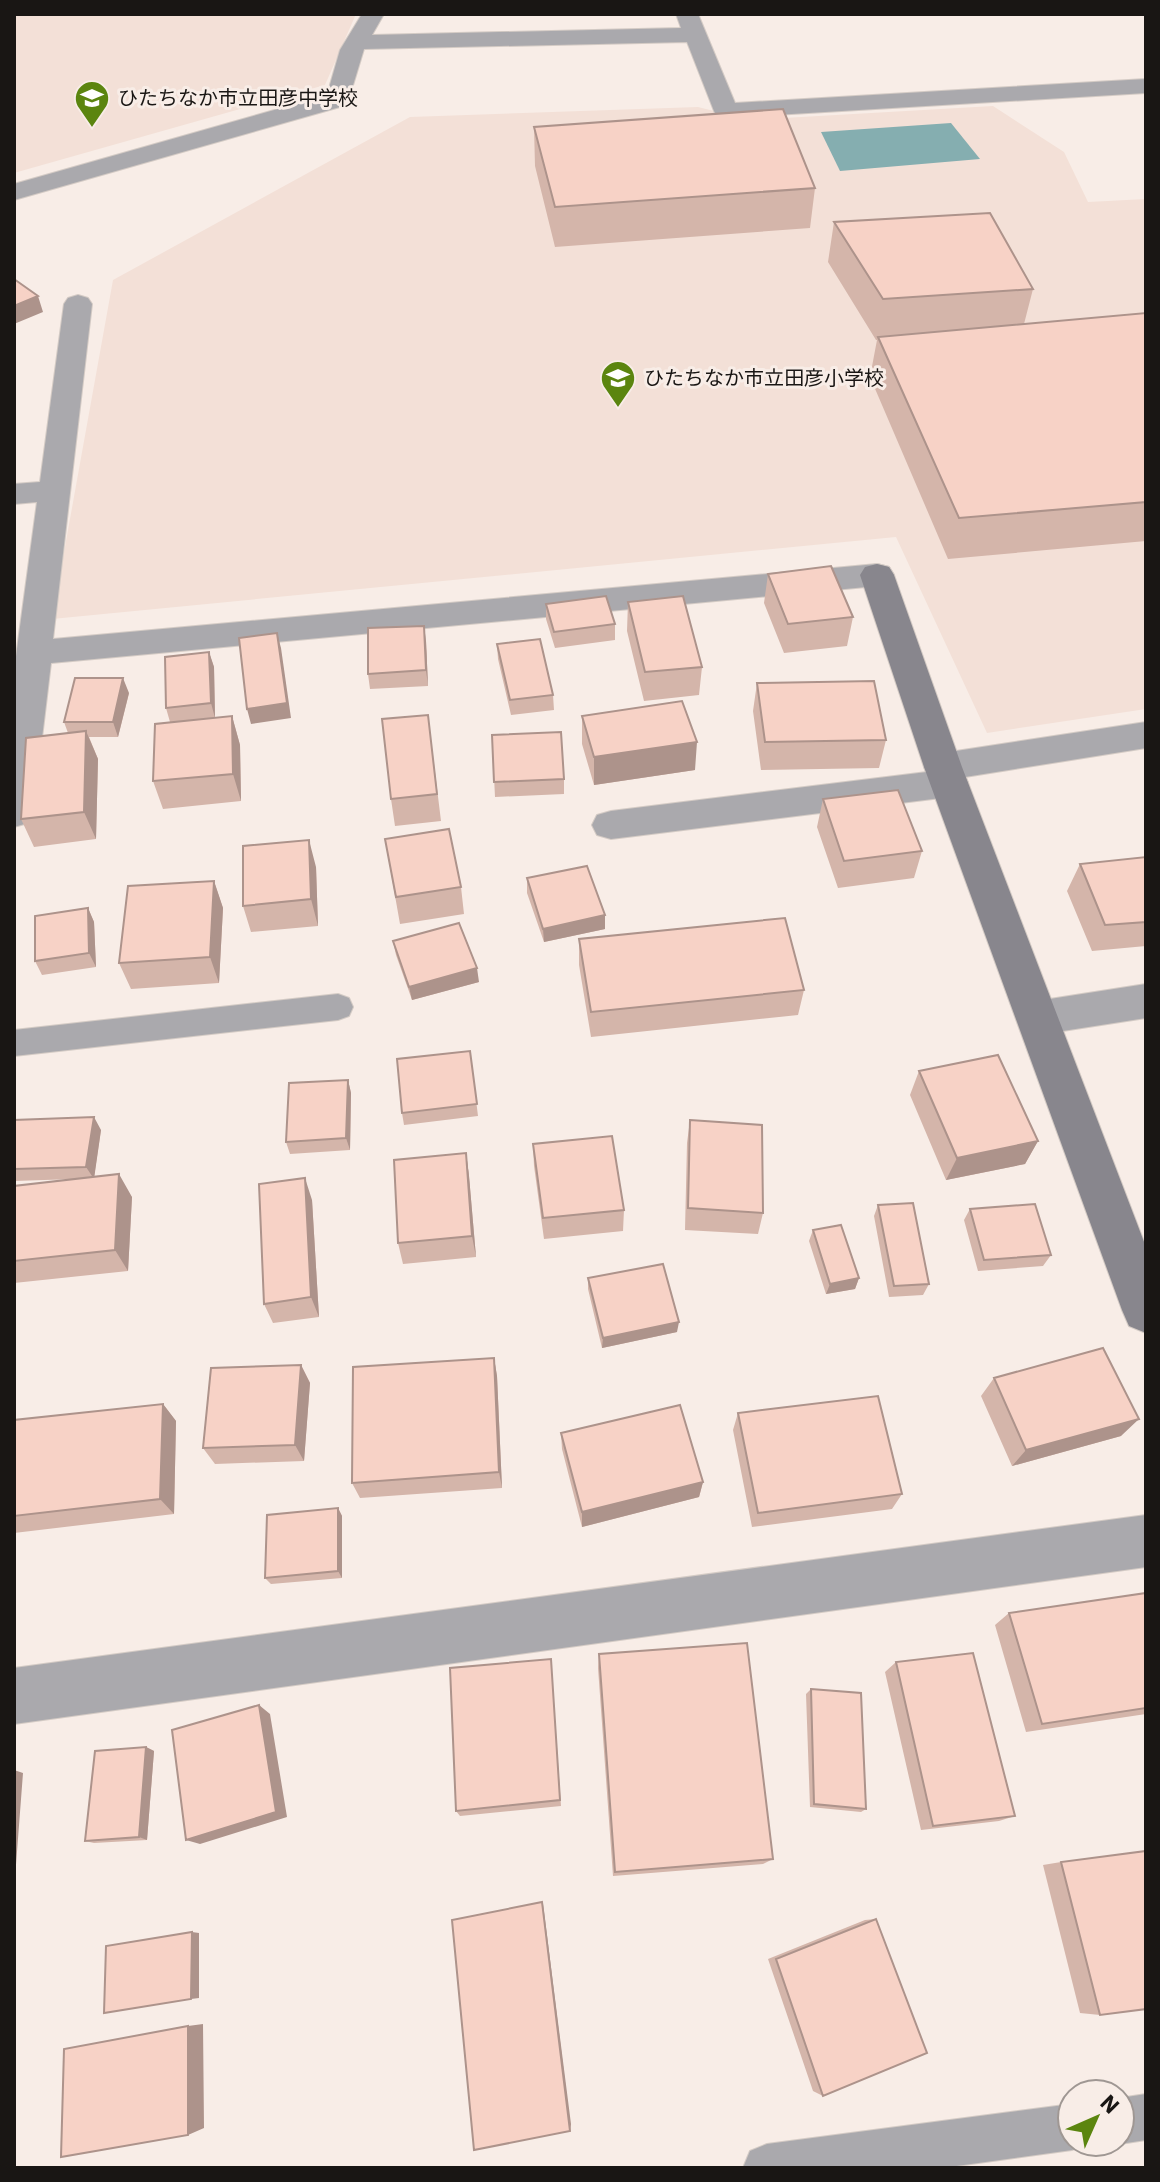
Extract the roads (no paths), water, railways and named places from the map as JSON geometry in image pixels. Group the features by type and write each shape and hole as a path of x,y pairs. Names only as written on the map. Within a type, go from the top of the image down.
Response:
{"street":[{"path":"14,192 338,100 357,42 373,14"},
{"path":"357,42 691,24 726,111 1146,86"},
{"path":"14,813 26,667 54,491 78,304"},
{"path":"14,494 54,491"},
{"path":"26,667 877,575 946,775 1146,1310"},
{"path":"611,825 946,775 1146,735"},
{"path":"1037,1018 1146,1001"},
{"path":"14,1696 1146,1541"}],"lane":[{"path":"14,1043 338,1007"},
{"path":"767,2168 1056,2129"}],"water":[{"path":"951,123 980,159 840,171 821,132"}],"place":[{"name":"ひたちなか市立田彦中学校","path":"92,129"},
{"name":"ひたちなか市立田彦小学校","path":"618,409"}]}
